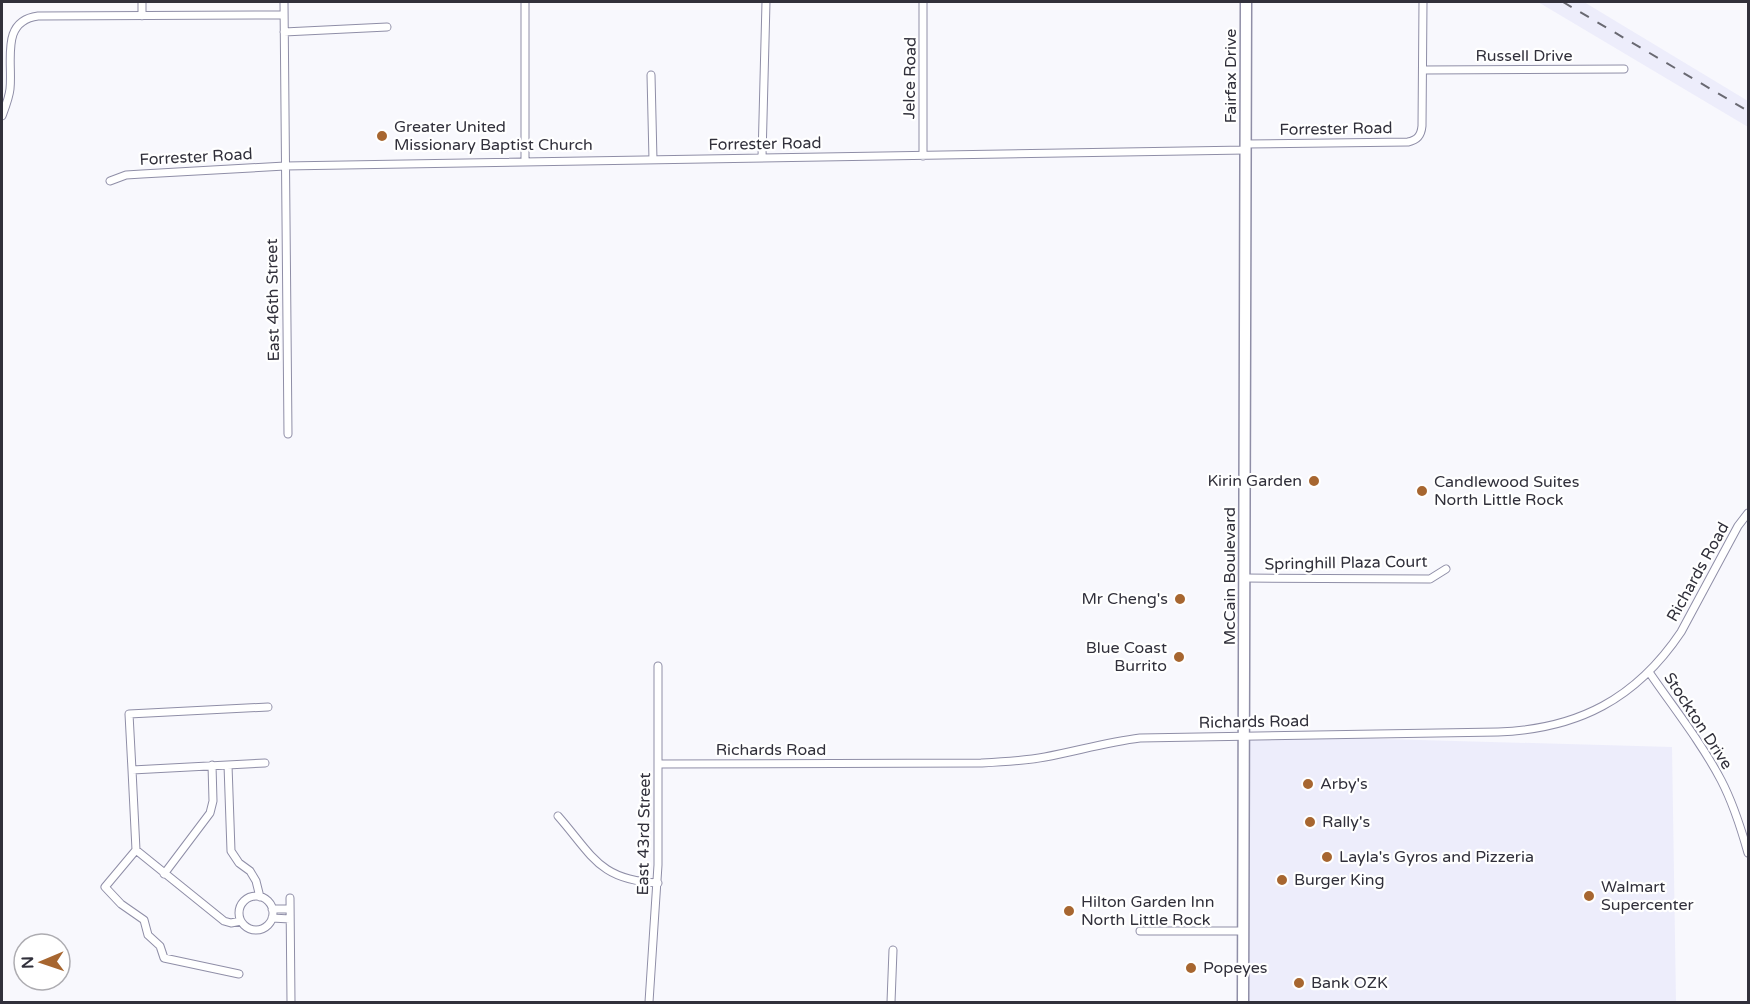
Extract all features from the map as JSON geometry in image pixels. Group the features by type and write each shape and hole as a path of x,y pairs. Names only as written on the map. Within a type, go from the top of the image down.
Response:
{"main road":[{"name":"Fairfax Drive","path":"1246,2 1246,147"},
{"name":"McCain Boulevard","path":"1243,1002 1246,147"}],"street":[{"path":"141,16 142,2"},
{"path":"284,2 285,166"},
{"path":"525,2 525,161"},
{"path":"762,157 766,2"},
{"name":"Jelce Road","path":"923,2 923,156"},
{"path":"1423,70 1424,2"},
{"path":"2,116 9,93 10,37 20,22 38,16 284,15"},
{"path":"284,32 387,27"},
{"name":"Russell Drive","path":"1423,70 1624,69"},
{"name":"Forrester Road","path":"110,181 126,175 285,166 923,156 1408,142 1417,139 1421,132 1423,70"},
{"path":"651,75 653,160"},
{"name":"East 46th Street","path":"285,166 288,434"},
{"name":"Richards Road","path":"658,764 1011,762 1140,738 1498,732 1545,728 1572,720 1602,707 1649,672 1670,648 1738,526 1749,513"},
{"name":"Springhill Plaza Court","path":"1245,578 1430,579 1446,569"},
{"name":"East 43rd Street","path":"650,1002 658,884 658,666"},
{"name":"Stockton Drive","path":"1649,672 1722,781 1749,853"},
{"path":"239,975 164,958 160,946 148,935 144,920 122,904 105,887 136,850 129,714 268,707"},
{"path":"132,770 265,763"},
{"path":"164,874 210,813 213,801 212,765"},
{"path":"228,765 231,851 239,863 250,871 256,881 260,897"},
{"path":"558,816 592,858 613,874 630,881 658,884"},
{"path":"136,850 224,921 231,923 241,921"},
{"path":"254,897 267,901 272,909 270,923 260,930 249,929 241,921 239,911 244,901 254,897"},
{"path":"290,898 291,1002"},
{"path":"272,909 290,909"},
{"path":"272,918 290,919"},
{"path":"1140,931 1243,932"},
{"path":"891,1002 893,950"}],"shaded area":[{"path":"1538,2 1584,2 1748,101 1748,127"},
{"path":"1244,735 1672,747 1676,1002 1243,1002"}],"railway":[{"path":"1563,2 1748,111"}],"place":[{"name":"Greater United Missionary Baptist Church","path":"382,136"},
{"name":"Kirin Garden","path":"1314,481"},
{"name":"Candlewood Suites North Little Rock","path":"1422,491"},
{"name":"Mr Cheng's","path":"1180,599"},
{"name":"Blue Coast Burrito","path":"1179,657"},
{"name":"Arby's","path":"1308,784"},
{"name":"Rally's","path":"1310,822"},
{"name":"Layla's Gyros and Pizzeria","path":"1327,857"},
{"name":"Burger King","path":"1282,880"},
{"name":"Walmart Supercenter","path":"1589,896"},
{"name":"Hilton Garden Inn North Little Rock","path":"1069,911"},
{"name":"Popeyes","path":"1191,968"},
{"name":"Bank OZK","path":"1299,983"}]}
